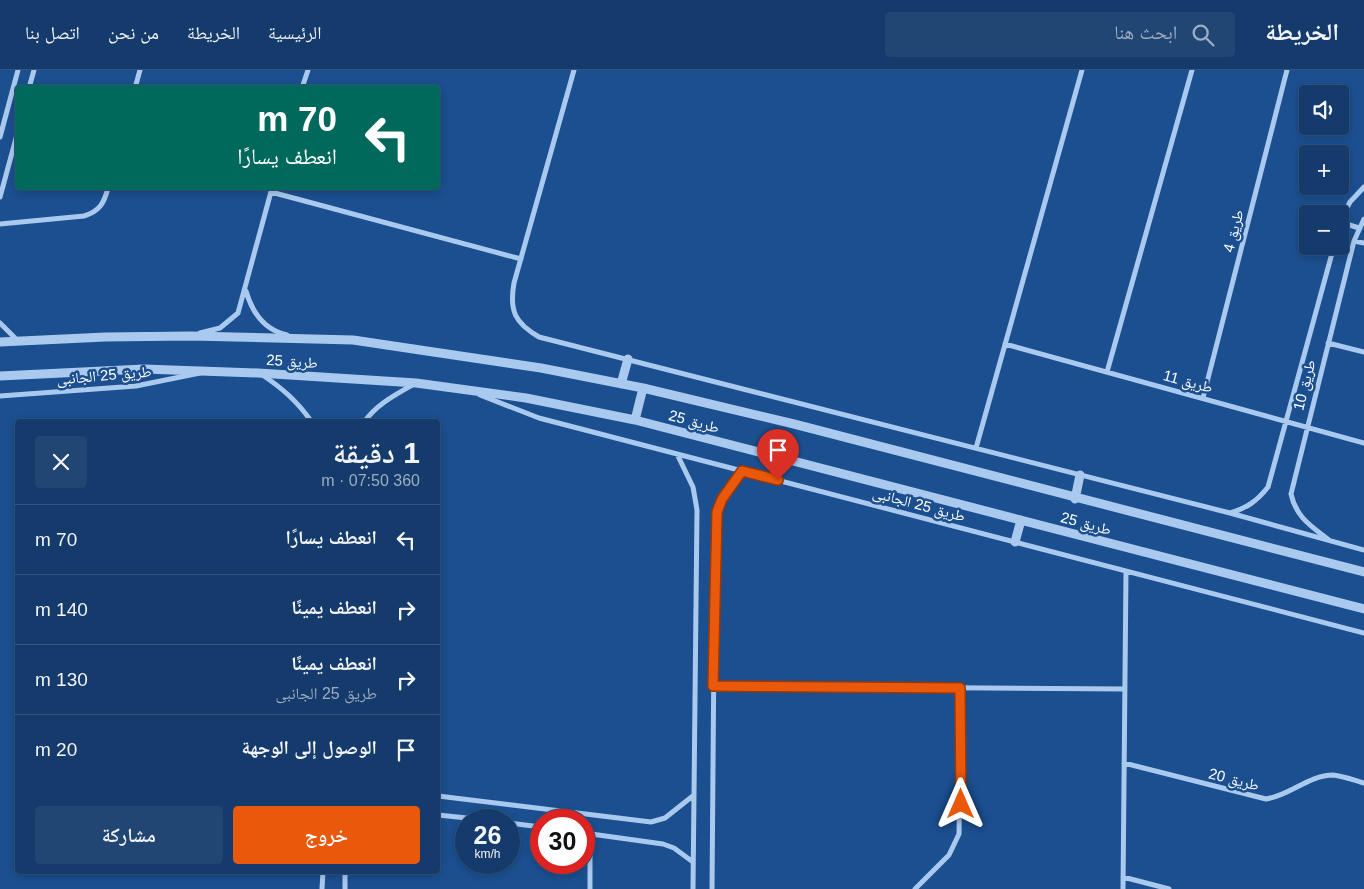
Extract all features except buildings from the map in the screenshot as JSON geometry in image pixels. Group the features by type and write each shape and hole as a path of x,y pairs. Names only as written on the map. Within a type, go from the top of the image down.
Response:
{"street":[{"path":"0,137 18,70"},
{"path":"30,85 34,70"},
{"path":"136,85 140,70"},
{"path":"303,85 308,70"},
{"path":"574,70 511,299 515,315 524,329 539,337 1230,513 1364,550"},
{"path":"976,448 1082,70"},
{"path":"1107,372 1192,70"},
{"name":"طريق 4","path":"1203,398 1287,70"},
{"path":"0,197 15,142"},
{"path":"1348,205 1364,187"},
{"path":"0,224 84,216 94,213 102,206 107,190"},
{"path":"191,336 220,328 230,322 238,313 246,290 271,190 521,259"},
{"name":"طريق 10","path":"1334,543 1300,517 1294,506 1291,494 1292,481 1354,241 1364,219"},
{"path":"1349,225 1359,228"},
{"path":"1354,241 1364,243"},
{"name":"طريق 10","path":"1230,513 1245,508 1258,499 1268,487 1332,255"},
{"path":"246,290 250,305 268,327 281,334 295,337"},
{"path":"0,323 18,341"},
{"name":"طريق 25","path":"0,342 191,336 295,337 353,340 401,346 643,388 794,424 1075,499 1364,572"},
{"path":"1328,343 1364,352"},
{"name":"طريق 11","path":"1005,344 1364,443"},
{"path":"621,384 628,359"},
{"name":"طريق 25","path":"0,376 87,370 258,373 416,383 580,408 635,420 1364,609"},
{"name":"طريق 25 الجانبى","path":"0,396 136,386 210,371"},
{"path":"258,373 284,389 300,405 310,419"},
{"path":"366,419 372,411 390,397 416,383"},
{"path":"635,420 643,388"},
{"name":"طريق 25 الجانبى","path":"471,390 538,418 1364,633"},
{"path":"677,454 691,481 697,510 693,889"},
{"path":"712,889 715,526 722,499 742,471"},
{"path":"1075,499 1080,475"},
{"path":"1015,542 1021,520"},
{"path":"1123,889 1126,571"},
{"path":"713,686 1125,689"},
{"path":"915,889 949,855 959,834 960,688"},
{"name":"طريق 20","path":"1124,763 1266,799 1278,798 1322,777 1333,775 1364,782"},
{"path":"440,796 651,822 665,818 694,795"},
{"path":"440,815 455,817"},
{"path":"595,835 663,844 674,848 693,862"},
{"path":"322,874 322,889"},
{"path":"345,874 345,889"},
{"path":"590,874 590,889"},
{"path":"1123,877 1169,889"}],"route":[{"path":"778,480 742,471 729,487 717,512 715,526 713,686 960,688 961,804"}]}
